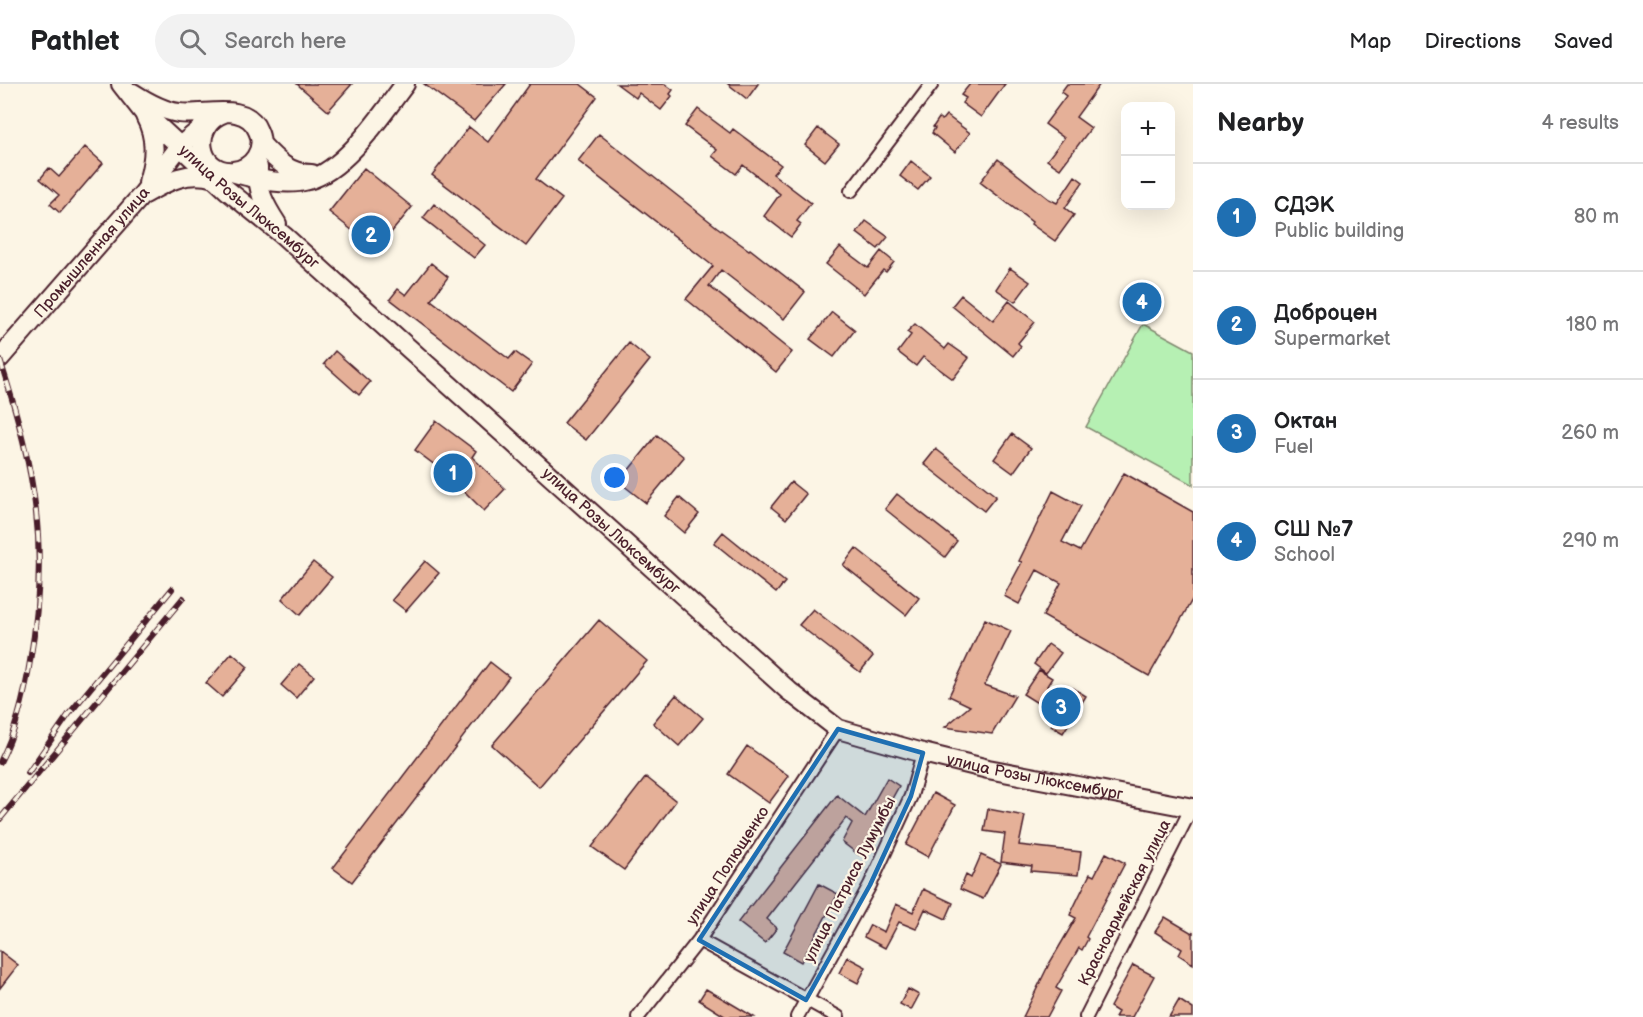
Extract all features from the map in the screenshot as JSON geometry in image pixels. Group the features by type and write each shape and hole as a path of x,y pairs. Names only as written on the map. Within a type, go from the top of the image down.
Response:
{"main road":[{"path":"144,192 174,179 197,175 221,174 296,182 323,174 344,159 405,84"},
{"path":"122,86 150,103 171,112 216,118 236,112 250,119 259,132 257,178 261,196 284,236"},
{"name":"улица Розы Люксембург","path":"122,86 142,112 180,146 221,174 284,236 789,691 838,729 988,769 1192,807"},
{"path":"142,112 150,126 154,140 154,157 144,192"},
{"path":"216,118 204,130 202,140 206,157 221,174"},
{"name":"Промышленная улица","path":"0,358 144,192 180,146 216,118"},
{"path":"260,147 293,171 323,174"},
{"path":"221,174 248,166 254,160 260,147"}],"street":[{"path":"851,191 932,84"},
{"name":"улица Полющенко","path":"638,1017 699,940 838,729"},
{"name":"улица Патриса Лумумбы","path":"797,1017 870,885 911,796 923,753"},
{"name":"Красноармейская улица","path":"1086,1017 1192,807"},
{"path":"699,940 838,1017"}],"highlighted area":[{"path":"838,729 923,753 911,796 870,885 806,1000 699,940"}],"green space":[{"path":"1143,324 1193,351 1193,485 1086,427"}],"building":[{"path":"297,84 352,84 328,111"},
{"path":"424,84 506,84 474,121"},
{"path":"530,84 580,84 597,97 536,179 562,199 526,246 432,175 469,127 488,142"},
{"path":"617,84 665,84 673,90 670,94 672,96 661,110 639,93 636,98"},
{"path":"728,84 758,84 747,99"},
{"path":"970,84 1005,84 981,117 962,103 966,98 961,95"},
{"path":"1067,84 1100,84 1076,117 1091,128 1060,169 1047,160 1064,138 1045,124 1066,96 1061,92"},
{"path":"698,109 730,133 733,129 781,165 773,174 811,203 797,221 801,224 791,237 764,216 780,194 743,165 736,174 712,156 717,150 685,126"},
{"path":"946,115 970,133 955,152 932,133 939,118 942,120"},
{"path":"818,128 839,144 825,161 805,145"},
{"path":"599,134 717,227 750,249 805,292 784,319 721,270 709,286 792,352 776,372 686,299 713,266 578,161"},
{"path":"85,147 103,163 60,213 50,204 59,195 40,179 49,168 59,177"},
{"path":"998,159 1057,203 1075,176 1083,182 1065,208 1074,215 1055,241 980,182"},
{"path":"911,161 930,176 918,190 900,176"},
{"path":"364,168 412,207 377,250 329,212"},
{"path":"434,204 485,245 474,258 423,218"},
{"path":"866,221 888,237 878,249 857,233"},
{"path":"840,247 868,268 881,251 894,262 886,272 883,270 864,294 826,264"},
{"path":"431,263 448,277 431,300 509,359 515,352 532,364 511,392 390,299 398,289 406,295"},
{"path":"1010,268 1030,282 1015,302 996,289"},
{"path":"961,295 993,321 1009,301 1035,322 1018,343 1021,346 1013,356 952,306"},
{"path":"832,312 855,330 834,357 810,339"},
{"path":"915,324 945,349 949,344 969,358 953,379 923,357 916,366 898,352 911,335 907,332"},
{"path":"629,343 650,360 586,440 564,423"},
{"path":"335,351 370,382 359,395 324,364"},
{"path":"436,421 476,451 472,457 505,489 484,511 462,489 464,487 415,450"},
{"path":"1012,434 1031,448 1013,473 994,459"},
{"path":"657,435 684,457 646,503 619,482"},
{"path":"936,449 996,496 984,511 924,464"},
{"path":"1124,473 1193,512 1193,598 1149,676 1043,616 1061,583 1037,570 1019,604 1004,596 1022,562 1019,561 1053,491 1081,506 1062,542 1080,551"},
{"path":"791,482 806,494 786,519 771,507"},
{"path":"897,494 957,541 945,557 885,509"},
{"path":"679,497 699,514 684,533 664,516"},
{"path":"723,532 785,582 776,593 714,543"},
{"path":"856,548 919,598 906,615 843,565"},
{"path":"425,561 439,573 406,611 392,600"},
{"path":"313,562 332,577 300,615 282,599"},
{"path":"813,609 873,656 860,672 799,625"},
{"path":"985,619 1011,631 985,685 1015,696 992,734 945,727 970,706 949,696"},
{"path":"599,620 647,661 539,787 492,745"},
{"path":"1048,644 1061,653 1046,673 1034,664"},
{"path":"232,653 248,667 222,697 206,683"},
{"path":"490,662 509,677 352,882 333,868"},
{"path":"299,664 314,676 296,698 281,685"},
{"path":"1039,670 1052,678 1047,686 1066,698 1073,688 1086,696 1063,733 1051,726 1058,716 1023,694"},
{"path":"676,695 703,718 679,746 653,723"},
{"path":"747,746 789,776 769,803 728,774"},
{"path":"646,777 676,801 624,870 592,847"},
{"path":"887,778 899,786 877,826 880,828 859,855 842,842 852,823 846,818 767,919 777,928 765,943 738,922 837,795 865,817"},
{"path":"933,793 955,805 928,857 906,845"},
{"path":"988,809 1025,816 1019,845 1081,852 1078,875 1031,871 1032,866 1001,862 1005,834 984,831"},
{"path":"1106,853 1125,863 1086,937 1088,939 1082,950 1079,948 1056,988 1061,991 1047,1017 1023,1017 1049,964 1076,918 1070,915 1090,874 1094,876"},
{"path":"981,855 1001,864 983,899 960,889 966,875 971,878"},
{"path":"819,884 838,894 801,962 783,952"},
{"path":"923,889 953,903 946,919 925,909 916,929 899,922 885,948 864,937 870,925 884,932 896,904 913,912"},
{"path":"1165,917 1192,933 1193,931 1193,964 1179,955 1182,949 1155,932"},
{"path":"0,951 18,965 0,988"},
{"path":"847,957 866,967 858,983 839,973"},
{"path":"1133,965 1154,976 1132,1017 1115,1017 1118,1012 1110,1007"},
{"path":"706,989 754,1017 726,1017 699,1000"},
{"path":"908,989 919,995 911,1010 900,1004"},
{"path":"1179,1000 1193,1009 1193,1017 1169,1017"}],"railway":[{"path":"0,360 30,473 39,545 36,620 30,661 19,713 0,762"},
{"path":"28,773 69,714 172,589"},
{"path":"0,819 183,598"}],"place":[{"name":"Доброцен","path":"371,235"},
{"name":"СШ №7","path":"1142,302"},
{"name":"СДЭК","path":"453,473"},
{"name":"Октан","path":"1061,707"}]}
